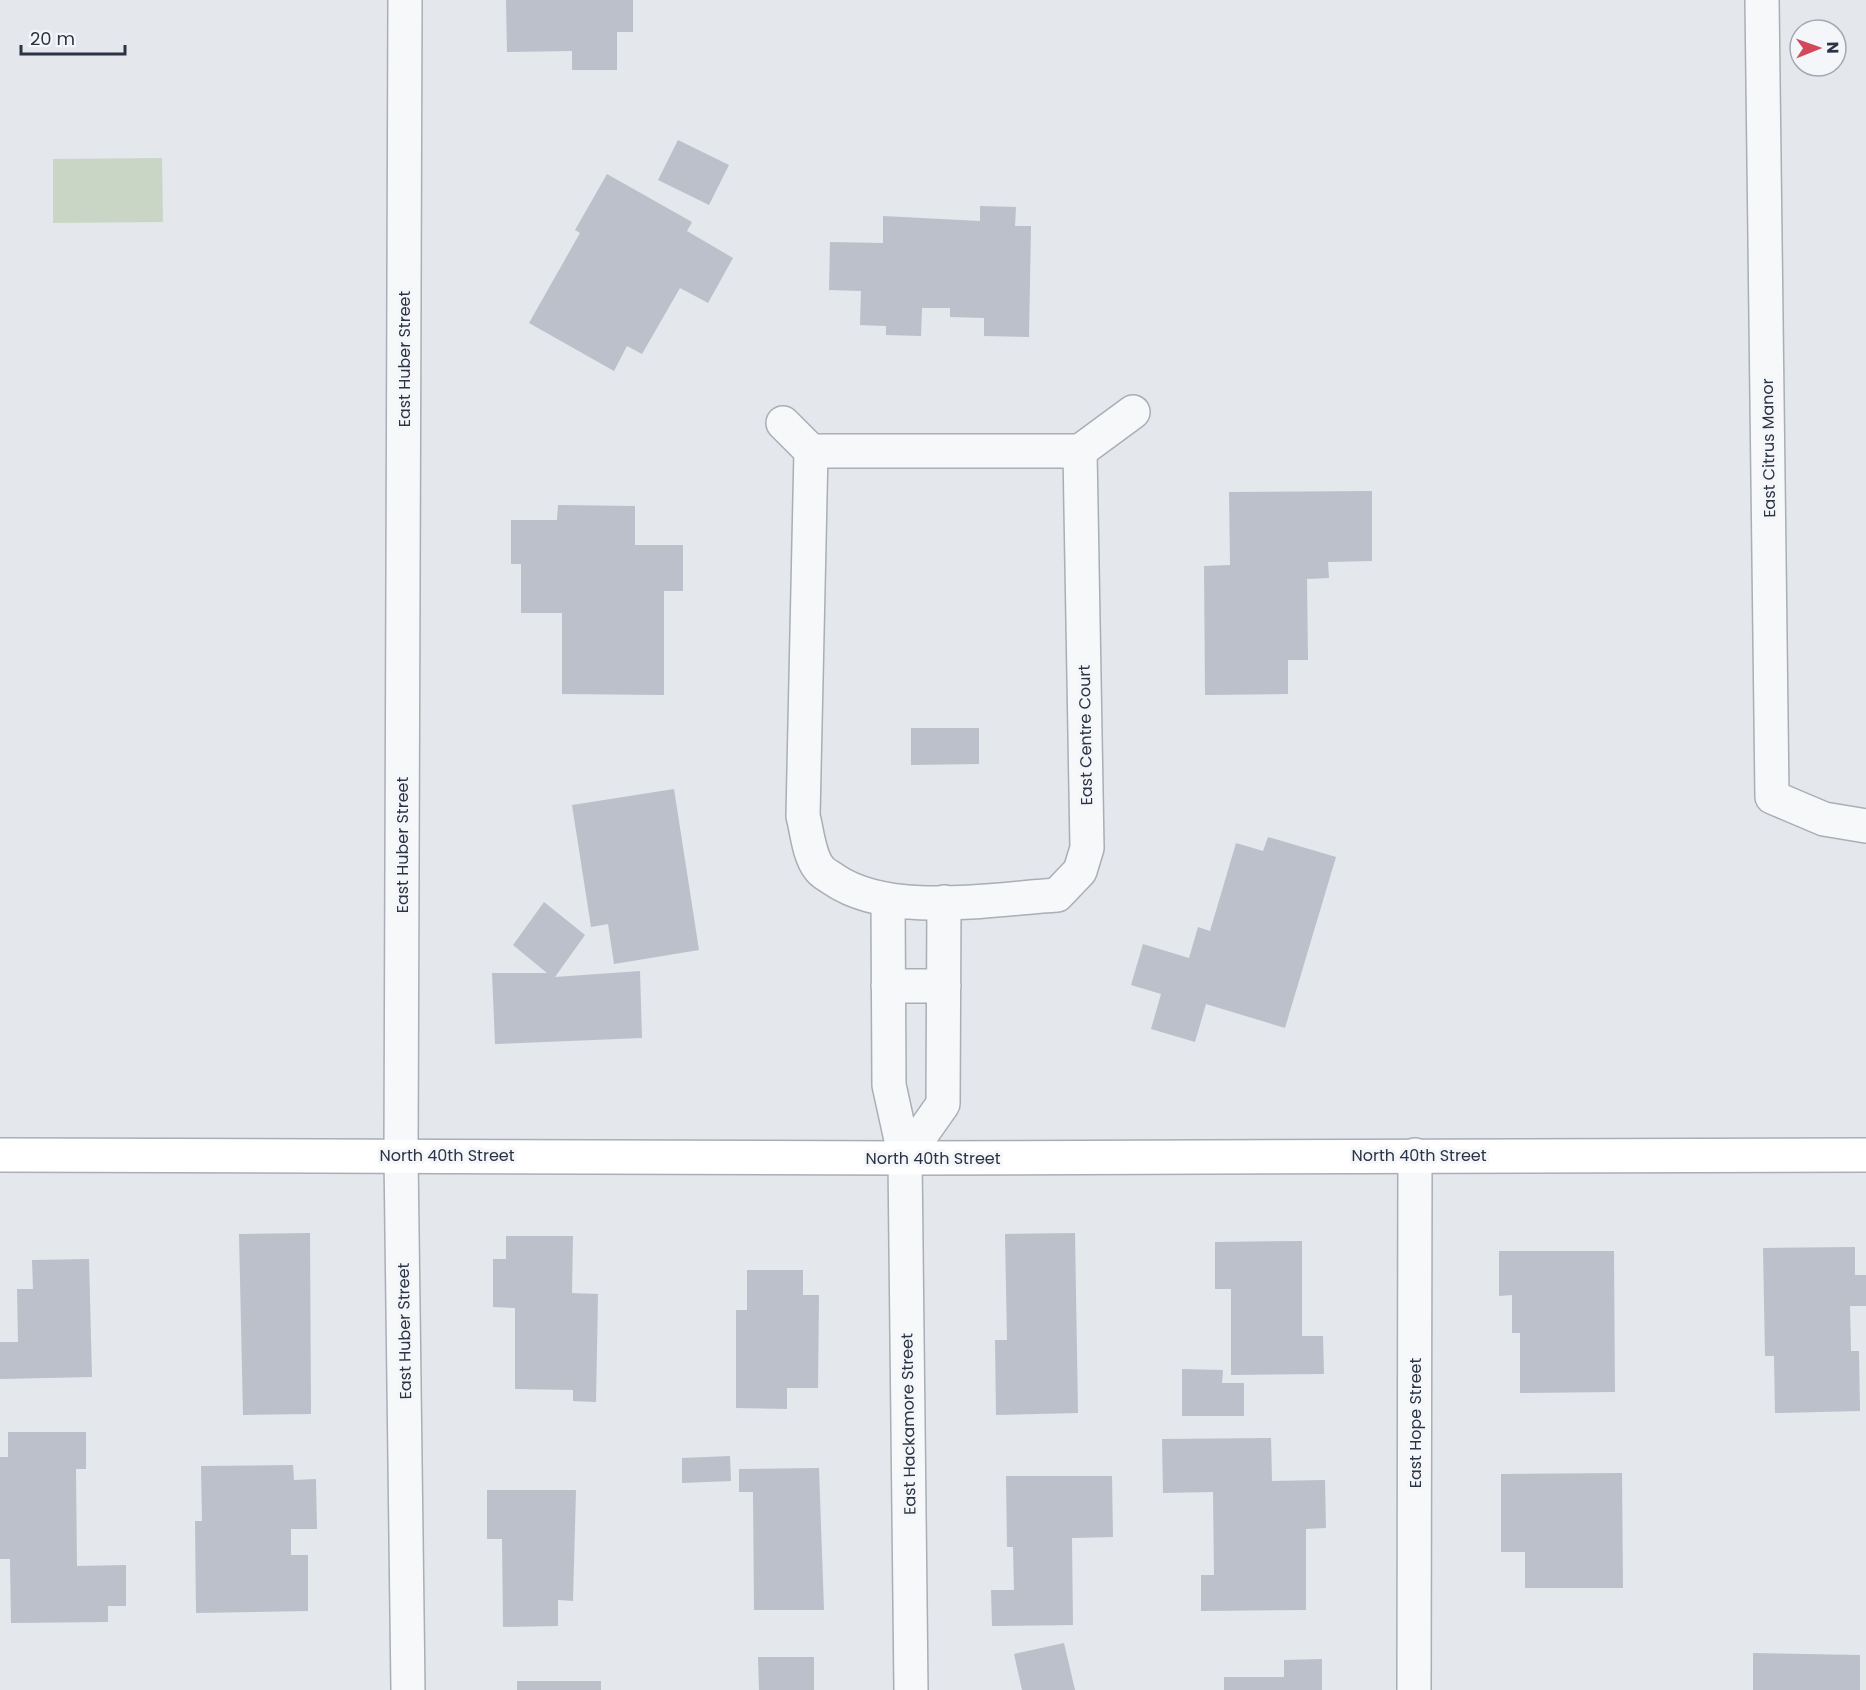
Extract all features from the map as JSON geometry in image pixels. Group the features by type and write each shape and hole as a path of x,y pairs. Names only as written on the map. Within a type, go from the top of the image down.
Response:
{"street":[{"name":"East Huber Street","path":"405,0 401,1155 408,1690"},
{"name":"East Citrus Manor","path":"1762,0 1772,797 1824,819 1866,826"},
{"path":"783,423 811,451 1080,451 1133,412"},
{"name":"East Centre Court","path":"811,451 803,816 819,868 850,891 888,900 944,902 1057,895 1080,871 1087,848 1080,451"},
{"path":"888,900 889,1085 905,1158"},
{"path":"905,1158 943,1104 944,902"},
{"path":"888,986 944,986"},
{"name":"North 40th Street","path":"0,1155 905,1158 1866,1155"},
{"name":"East Hope Street","path":"1414,1690 1415,1155"},
{"name":"East Hackamore Street","path":"905,1158 911,1690"}],"green space":[{"path":"162,158 163,222 53,223 53,159"}],"building":[{"path":"506,0 633,0 633,32 617,32 617,70 572,70 572,51 507,52"},
{"path":"678,140 729,165 709,205 658,180"},
{"path":"607,174 692,222 687,231 733,258 708,303 680,288 642,354 627,346 614,371 529,323 580,233 575,230"},
{"path":"980,206 1016,207 1015,226 1031,226 1029,337 984,336 984,318 950,317 950,308 922,308 921,336 886,335 886,326 860,325 861,291 829,290 830,242 883,243 883,216 980,221"},
{"path":"1372,491 1372,561 1328,562 1329,578 1307,579 1308,660 1288,660 1288,694 1205,695 1204,566 1230,565 1229,492"},
{"path":"558,505 635,506 635,545 683,545 683,591 664,591 664,695 562,694 562,613 521,613 521,564 511,564 511,520 557,520"},
{"path":"911,728 979,728 979,764 911,765"},
{"path":"674,789 699,950 614,964 608,924 591,927 572,805"},
{"path":"1268,837 1336,857 1285,1028 1206,1004 1195,1042 1151,1029 1161,994 1131,985 1143,944 1189,958 1198,927 1210,931 1236,843 1263,851"},
{"path":"544,902 585,935 555,977 640,971 642,1038 495,1044 492,973 547,973 513,945"},
{"path":"310,1233 311,1414 243,1415 239,1234"},
{"path":"1075,1233 1078,1413 996,1415 995,1340 1007,1340 1005,1234"},
{"path":"506,1236 573,1236 572,1293 598,1294 596,1402 573,1401 573,1390 515,1389 515,1308 493,1307 493,1259 506,1259"},
{"path":"1302,1241 1302,1336 1323,1336 1324,1374 1231,1375 1231,1289 1215,1289 1215,1242"},
{"path":"1855,1247 1855,1275 1866,1275 1866,1306 1850,1306 1851,1351 1859,1351 1860,1411 1775,1413 1774,1356 1765,1356 1763,1248"},
{"path":"1499,1251 1614,1251 1615,1392 1520,1393 1520,1333 1512,1333 1512,1295 1499,1296"},
{"path":"89,1259 92,1377 0,1379 0,1342 18,1342 17,1289 33,1289 32,1260"},
{"path":"747,1270 803,1270 803,1295 819,1295 818,1388 787,1388 787,1409 736,1408 736,1310 747,1310"},
{"path":"1182,1369 1223,1370 1222,1383 1244,1383 1244,1416 1182,1416"},
{"path":"8,1432 86,1432 86,1469 76,1469 77,1566 126,1565 126,1606 108,1606 108,1622 11,1623 10,1559 0,1559 0,1457 8,1457"},
{"path":"1271,1438 1272,1481 1325,1480 1326,1528 1306,1529 1306,1610 1201,1611 1201,1575 1214,1575 1213,1492 1163,1493 1162,1439"},
{"path":"730,1456 731,1481 682,1483 682,1458"},
{"path":"293,1465 294,1480 316,1479 317,1529 291,1529 291,1555 308,1555 308,1611 196,1613 195,1521 202,1521 201,1466"},
{"path":"819,1468 824,1610 754,1610 753,1492 739,1492 739,1469"},
{"path":"1622,1473 1623,1588 1525,1588 1525,1552 1501,1552 1501,1474"},
{"path":"1006,1476 1112,1476 1113,1537 1072,1538 1073,1625 992,1626 991,1590 1014,1590 1013,1547 1007,1547"},
{"path":"487,1490 576,1490 573,1601 558,1600 558,1626 503,1627 502,1539 487,1539"},
{"path":"1064,1643 1075,1690 1022,1690 1014,1654"},
{"path":"1753,1653 1860,1655 1860,1690 1753,1690"},
{"path":"758,1657 814,1657 814,1690 759,1690"},
{"path":"1322,1659 1322,1690 1224,1690 1224,1677 1284,1677 1284,1660"},
{"path":"517,1681 601,1681 601,1690 517,1690"}]}
